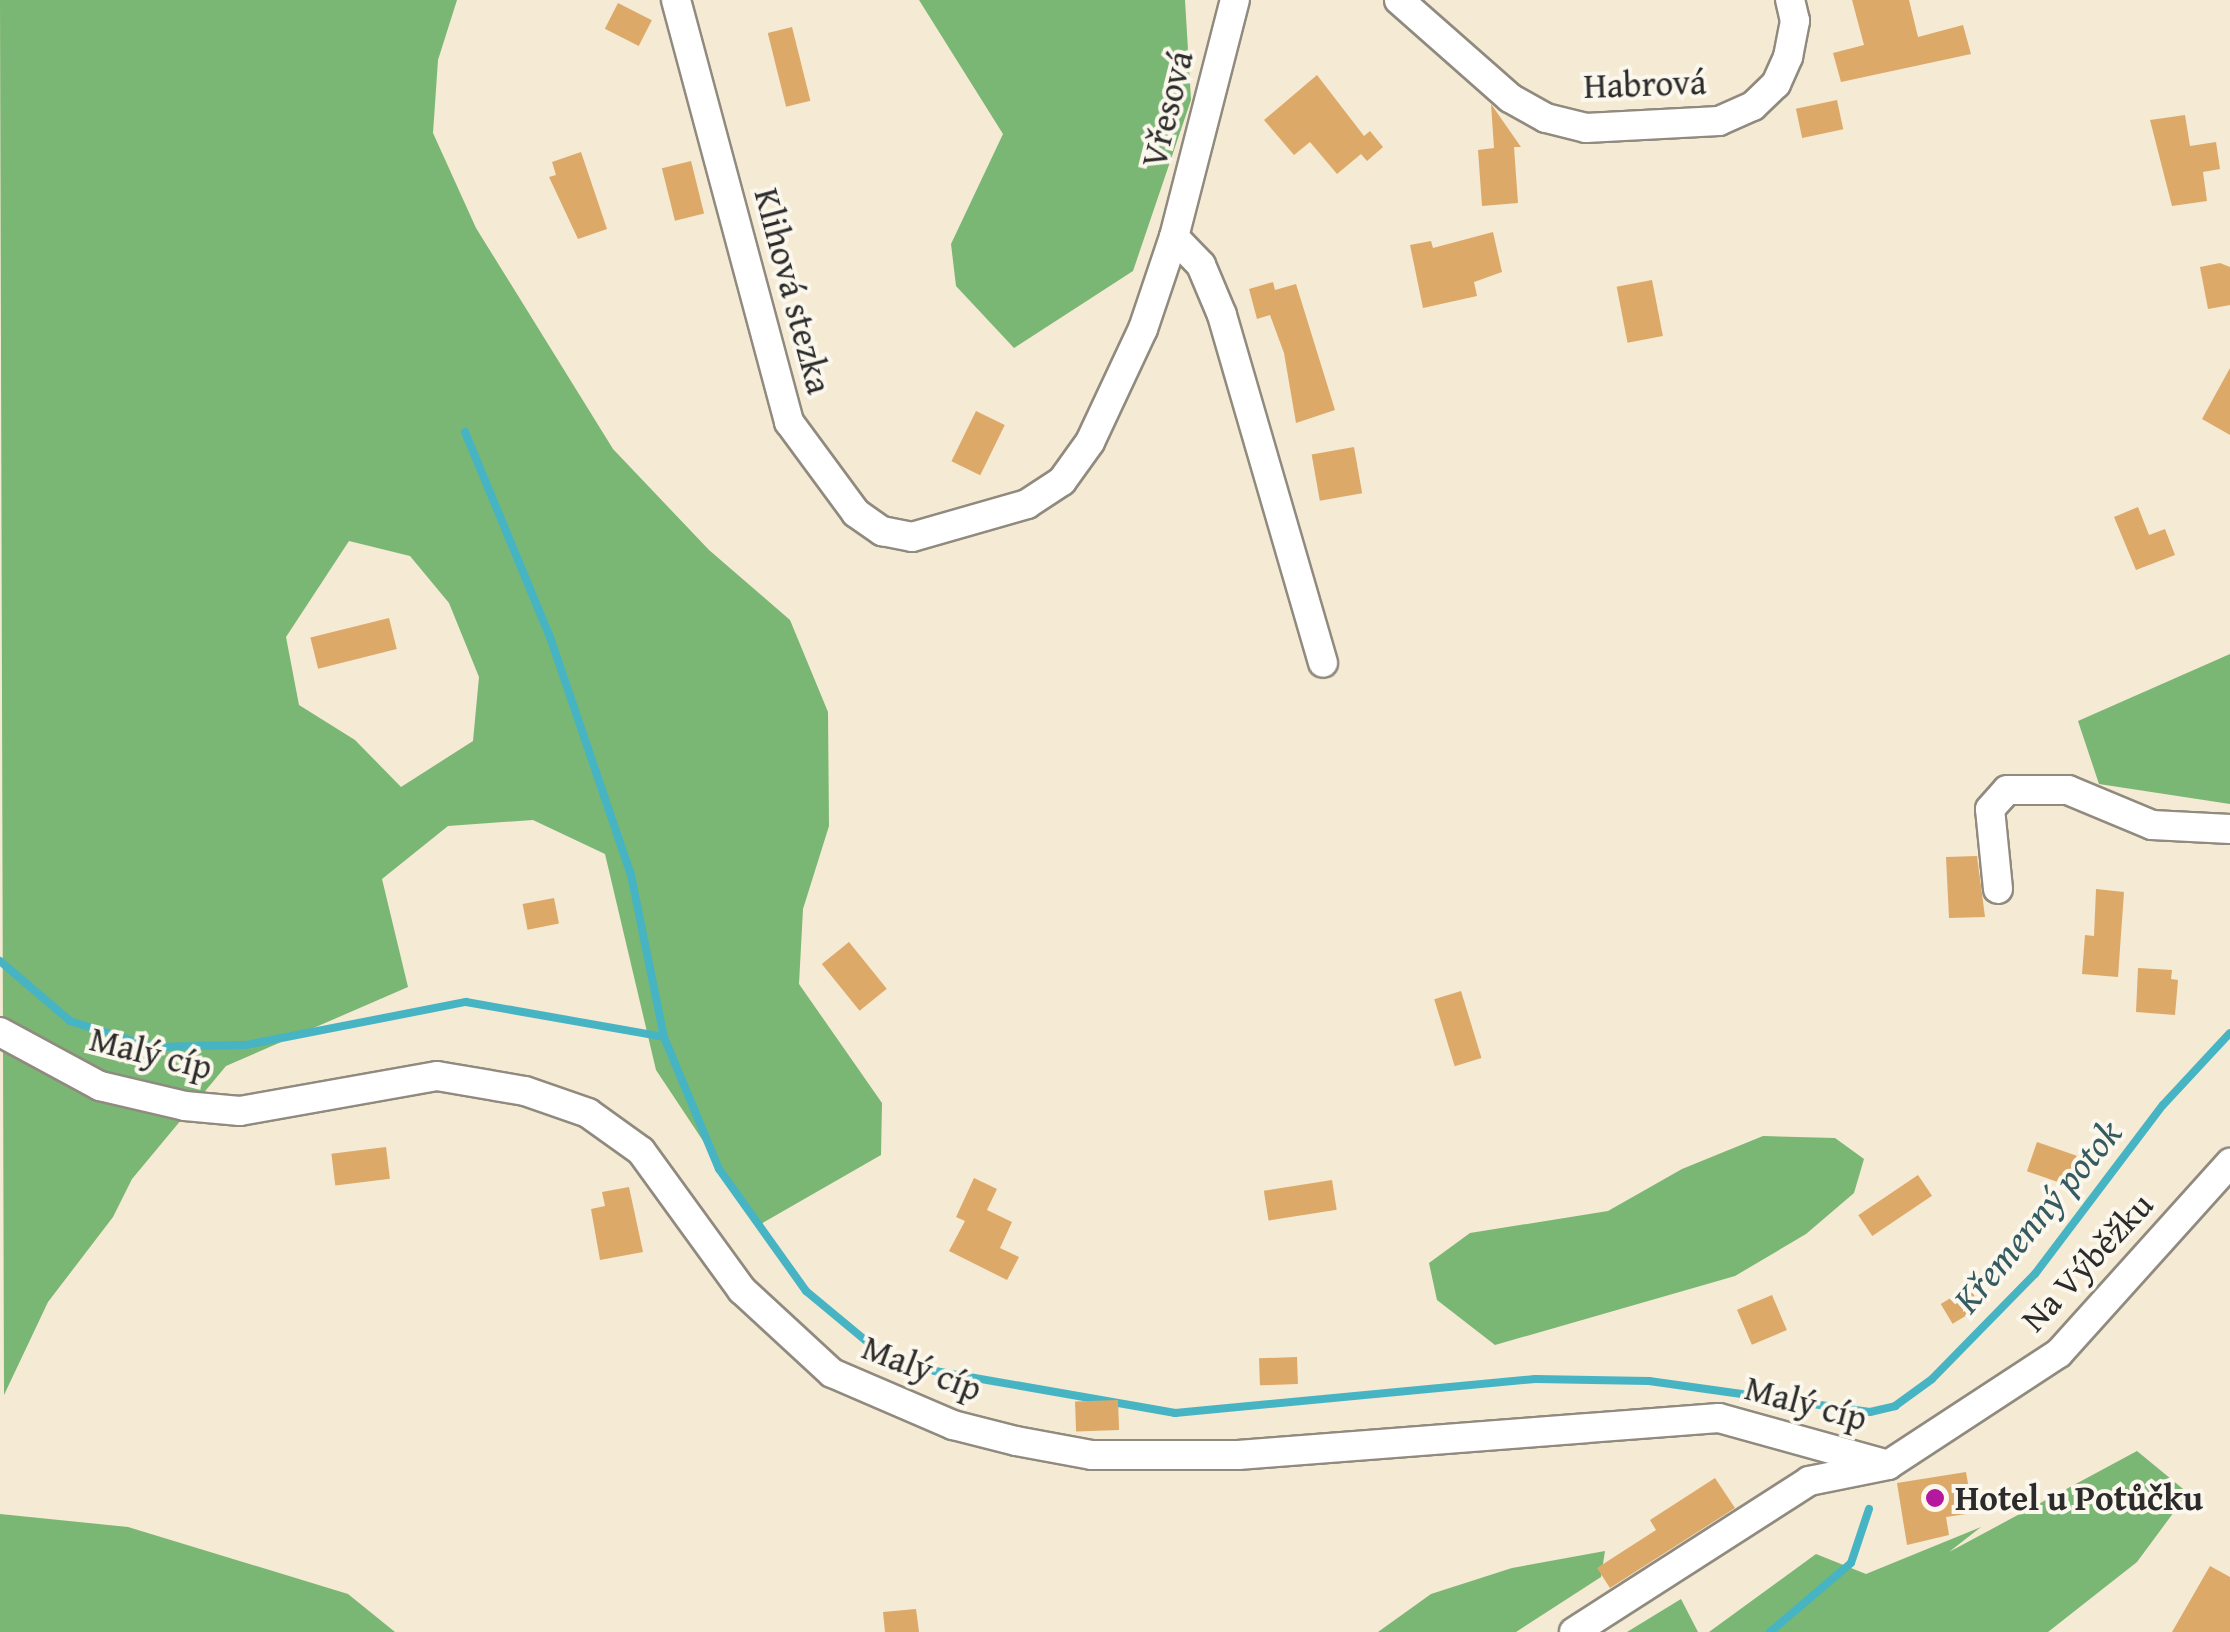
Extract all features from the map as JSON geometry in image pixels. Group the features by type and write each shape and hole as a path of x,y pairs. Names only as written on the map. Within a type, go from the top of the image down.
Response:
{"street":[{"name":"Klihová stezka","path":"676,0 789,422 837,491 882,531 912,537 998,514 1062,480 1090,442 1143,329 1174,237"},
{"name":"Vřesová","path":"1174,237 1235,0"},
{"name":"Habrová","path":"1399,0 1510,98 1546,118 1586,128 1719,122 1753,106 1776,84 1788,57 1794,21 1790,0"},
{"path":"1174,237 1201,265 1222,314 1322,664"},
{"path":"1998,889 1990,810 2007,790 2068,790 2152,825 2230,830"},
{"name":"Malý cíp","path":"0,1032 100,1086 185,1106 240,1111 437,1076 525,1092 588,1112 641,1150 742,1290 832,1373 953,1424 1016,1441 1092,1455 1238,1455 1719,1418 1888,1465"},
{"name":"Na Výběžku","path":"1574,1632 1809,1481 1888,1465 2059,1353 2230,1163"}],"green space":[{"path":"0,0 457,0 438,60 433,133 476,228 613,449 709,550 790,620 828,712 829,826 803,909 799,984 882,1103 881,1155 759,1225 656,1070 605,854 533,820 448,826 382,879 408,987 226,1066 132,1179 113,1217 48,1302 4,1395","holes":["349,541 410,556 449,603 479,677 473,741 401,787 355,740 299,705 286,637"]},
{"path":"919,0 1185,0 1191,100 1133,271 1014,348 956,286 951,244 1003,134"},
{"path":"2230,654 2230,804 2099,784 2078,721"},
{"path":"1763,1136 1835,1138 1864,1159 1854,1193 1806,1234 1735,1276 1495,1345 1437,1300 1429,1263 1470,1233 1608,1211 1682,1169"},
{"path":"2137,1451 2188,1493 2137,1562 2048,1632 1709,1632 1816,1554 1866,1574 1981,1527 1949,1552"},
{"path":"0,1514 128,1527 348,1594 395,1632 0,1632"},
{"path":"1605,1551 1601,1577 1516,1632 1378,1632 1431,1594 1512,1568"},
{"path":"1681,1599 1698,1632 1627,1632"}],"building":[{"path":"1852,0 1909,0 1918,37 1963,25 1971,54 1841,82 1833,53 1864,45"},
{"path":"618,3 652,20 639,46 605,29"},
{"path":"792,27 810,101 786,107 768,33"},
{"path":"1317,75 1364,136 1370,131 1383,147 1367,161 1361,154 1337,174 1310,142 1294,155 1264,120"},
{"path":"1837,100 1843,129 1802,138 1796,109"},
{"path":"1491,104 1521,147 1514,147 1518,203 1482,206 1478,150 1494,148"},
{"path":"2185,115 2190,146 2216,142 2220,169 2203,172 2207,201 2172,206 2150,120"},
{"path":"581,152 607,229 578,239 549,177 556,175 552,162"},
{"path":"691,161 704,213 675,221 662,168"},
{"path":"1493,232 1502,272 1474,282 1477,296 1423,308 1410,245 1431,241 1433,248"},
{"path":"2220,263 2230,267 2230,305 2208,309 2200,267"},
{"path":"1652,280 1663,336 1628,343 1617,287"},
{"path":"1273,282 1275,290 1296,284 1335,410 1296,423 1284,353 1270,315 1257,319 1249,289"},
{"path":"2230,368 2230,435 2202,419"},
{"path":"976,411 1005,425 980,475 951,461"},
{"path":"1354,447 1362,493 1320,501 1312,454"},
{"path":"2138,507 2149,535 2165,529 2175,555 2136,570 2114,517"},
{"path":"389,618 397,649 318,669 310,638"},
{"path":"1977,856 1985,917 1949,918 1946,857"},
{"path":"2096,889 2124,892 2118,977 2082,974 2085,935 2094,936"},
{"path":"554,898 559,924 528,930 523,904"},
{"path":"849,942 887,989 860,1011 822,964"},
{"path":"2138,968 2172,970 2171,979 2178,980 2175,1015 2136,1012"},
{"path":"1461,991 1481,1058 1455,1066 1434,999"},
{"path":"2037,1142 2077,1156 2067,1185 2027,1171"},
{"path":"386,1147 390,1179 335,1185 331,1154"},
{"path":"1918,1175 1932,1196 1872,1236 1858,1215"},
{"path":"974,1178 997,1189 987,1210 1012,1222 1000,1248 1019,1257 1007,1280 949,1251 965,1221 956,1217"},
{"path":"1332,1180 1337,1210 1269,1220 1264,1191"},
{"path":"629,1187 643,1252 600,1260 591,1209 605,1206 602,1192"},
{"path":"1969,1287 1981,1307 1953,1324 1941,1304"},
{"path":"1772,1295 1787,1330 1752,1345 1737,1310"},
{"path":"1297,1357 1298,1384 1260,1385 1259,1358"},
{"path":"1118,1400 1119,1430 1076,1431 1075,1402"},
{"name":"Hotel u Potůčku","path":"1966,1472 1973,1513 1946,1517 1949,1535 1907,1545 1897,1483"},
{"path":"1715,1478 1735,1508 1610,1588 1597,1568 1656,1530 1650,1520"},
{"path":"2210,1566 2230,1577 2230,1632 2172,1632"},
{"path":"916,1609 919,1632 885,1632 883,1612"}],"waterway":[{"path":"465,432 550,637 631,875 664,1037 719,1169 806,1291 882,1354 935,1371 1175,1413 1535,1379 1649,1381 1870,1412 1895,1406 1932,1379 2035,1274 2163,1105 2230,1033"},
{"path":"0,961 70,1021 152,1047 246,1045 466,1002 664,1037"},
{"name":"Křemenný potok","path":"1770,1632 1851,1563 1869,1509"}],"place":[{"name":"Hotel u Potůčku","path":"1935,1498"}]}
